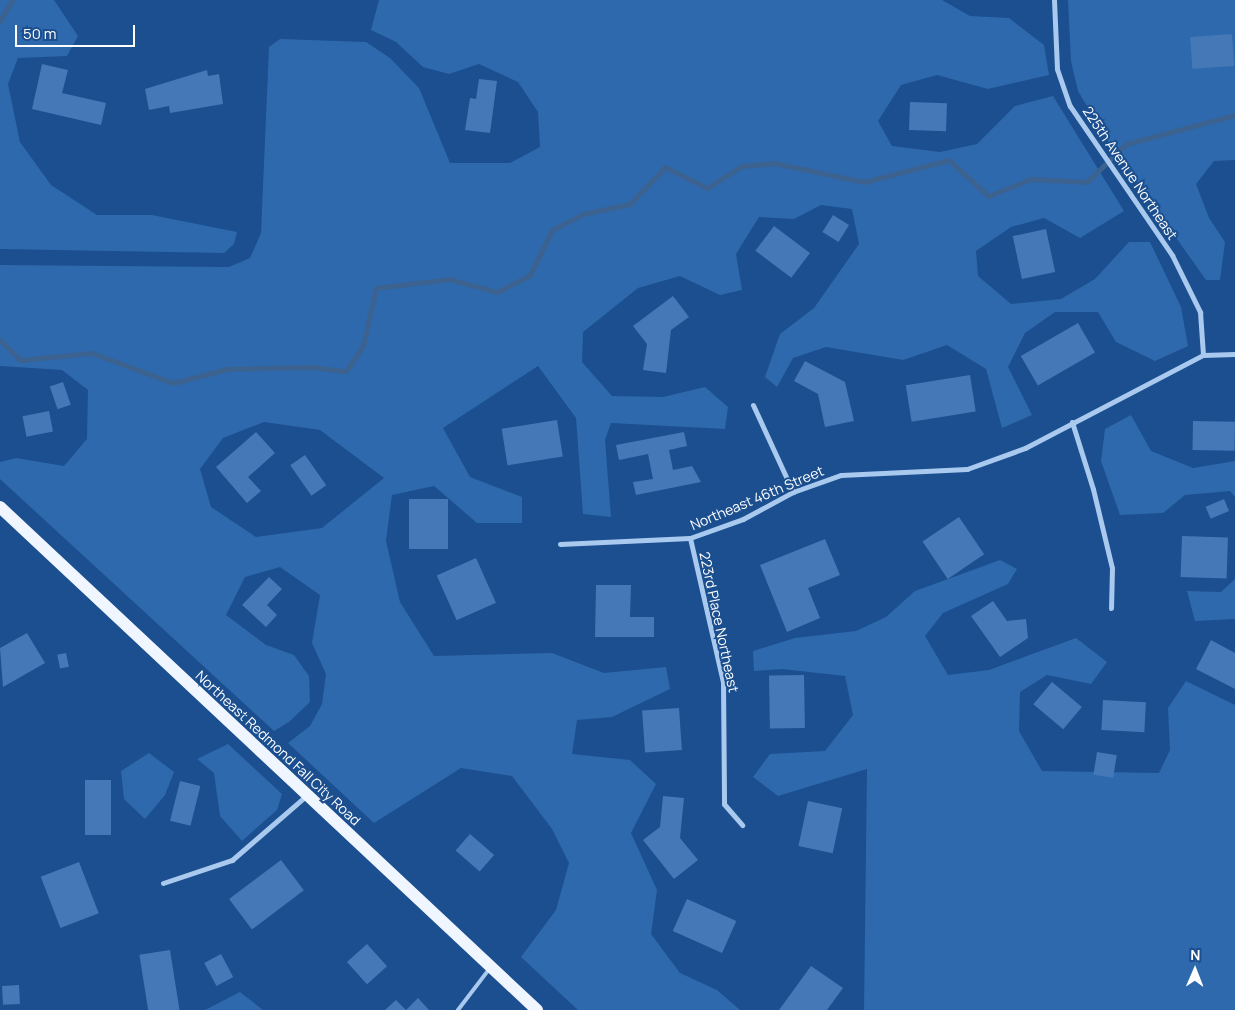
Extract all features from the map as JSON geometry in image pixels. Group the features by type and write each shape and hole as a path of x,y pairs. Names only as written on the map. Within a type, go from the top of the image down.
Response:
{"main road":[{"name":"Northeast Redmond Fall City Road","path":"0,507 537,1010"}],"street":[{"name":"225th Avenue Northeast","path":"1054,0 1057,69 1070,106 1172,255 1200,312 1203,355"},
{"name":"Northeast 46th Street","path":"560,544 690,538 743,519 793,492 841,475 967,469 1025,448 1203,355 1235,354"},
{"path":"753,405 793,492"},
{"path":"1072,422 1093,489 1112,568 1111,608"},
{"name":"223rd Place Northeast","path":"690,538 722,682 724,804 742,825"},
{"path":"163,883 232,860 306,795"}],"lane":[{"path":"458,1010 491,967"}],"shaded area":[{"path":"0,0 54,0 78,36 67,56 18,58 8,84 20,142 51,185 97,215 152,215 237,232 234,244 224,253 0,249"},
{"path":"379,0 942,0 970,16 1009,18 1044,45 1049,75 988,89 937,75 901,85 878,121 892,146 940,152 977,144 1015,106 1053,96 1124,211 1080,238 1044,218 1011,227 976,251 978,276 1011,304 1061,299 1095,279 1129,242 1150,242 1181,307 1188,346 1155,361 1116,342 1098,312 1055,312 1025,333 1008,367 1032,415 1002,428 986,369 947,345 903,360 826,347 793,358 777,387 765,377 780,334 814,308 859,244 852,209 821,205 794,219 759,217 736,254 742,290 720,295 680,276 638,288 583,332 582,362 612,396 663,397 705,387 728,407 725,429 611,423 605,440 611,517 583,514 576,418 538,366 443,428 470,477 522,497 522,523 477,523 434,486 392,495 386,541 400,602 434,656 552,653 604,673 666,667 670,689 612,717 577,720 572,754 630,760 656,784 631,833 657,890 651,934 680,973 717,990 740,1010 578,1010 521,957 556,910 569,863 552,829 512,776 461,768 374,823 288,743 310,726 322,704 326,674 312,643 320,595 280,567 245,577 226,615 266,645 294,655 309,676 310,702 289,722 274,731 0,479 0,462 16,458 64,466 87,439 88,390 62,370 0,366 0,265 229,267 250,258 261,233 269,47 280,39 366,42 390,58 419,88 450,163 510,163 540,147 538,112 518,82 479,64 449,74 423,67 396,42 371,30","holes":["264,422 320,430 384,478 322,528 256,537 211,507 200,469 223,438"]},
{"path":"1068,0 1235,0 1235,160 1214,161 1196,184 1209,218 1225,242 1220,280 1206,280 1109,143 1078,91 1071,61"},
{"path":"1131,415 1151,451 1193,468 1235,461 1235,497 1230,491 1185,495 1163,513 1120,515 1101,461 1105,429"},
{"path":"1000,560 1017,569 1008,584 943,613 925,636 948,675 989,670 1076,638 1107,662 1091,684 1047,675 1020,692 1019,731 1042,771 1159,773 1170,750 1168,708 1186,681 1235,705 1235,1010 864,1010 867,769 778,796 753,777 770,754 825,751 853,715 845,676 782,669 754,671 753,651 795,638 856,631 886,617 915,591"},
{"path":"1235,579 1235,619 1195,621 1187,591 1221,592"},
{"path":"228,744 282,794 277,810 242,841 220,816 214,773 197,759"},
{"path":"149,753 174,772 165,795 145,819 124,799 121,771"},
{"path":"240,992 263,1010 205,1010"}],"building":[{"path":"1232,34 1234,66 1192,69 1190,37"},
{"path":"42,64 68,70 62,93 106,103 101,125 32,109"},
{"path":"207,70 208,76 219,74 223,104 170,113 169,106 149,110 145,89"},
{"path":"479,79 497,81 490,133 465,130 470,98 476,99"},
{"path":"910,102 947,103 946,131 909,130"},
{"path":"833,215 849,225 839,242 822,232"},
{"path":"774,226 810,253 791,278 755,251"},
{"path":"1046,229 1055,272 1022,279 1013,236"},
{"path":"673,296 689,317 671,330 666,373 643,370 647,344 633,326"},
{"path":"1078,323 1095,352 1038,385 1021,356"},
{"path":"805,361 845,382 854,421 825,427 818,394 794,381"},
{"path":"970,375 976,412 912,422 906,385"},
{"path":"63,382 71,405 58,409 50,387"},
{"path":"49,411 53,432 27,437 22,416"},
{"path":"557,420 563,457 507,465 502,429"},
{"path":"1193,421 1235,422 1234,451 1192,450"},
{"path":"256,432 275,453 248,477 261,491 247,503 216,467"},
{"path":"684,432 687,446 669,450 673,470 692,466 701,482 636,495 633,482 653,479 648,454 619,460 616,445"},
{"path":"305,455 326,485 311,496 290,465"},
{"path":"409,499 448,499 448,549 409,549"},
{"path":"1224,499 1229,511 1211,519 1206,507"},
{"path":"959,517 984,554 948,579 923,542"},
{"path":"1182,536 1228,538 1227,579 1181,577"},
{"path":"825,539 840,575 808,588 820,618 787,632 760,565"},
{"path":"476,558 496,603 457,620 437,575"},
{"path":"269,577 282,589 267,605 277,615 266,627 242,605"},
{"path":"596,585 631,585 630,617 654,617 654,637 595,637"},
{"path":"993,601 1007,621 1026,619 1028,638 1000,657 971,616"},
{"path":"27,633 45,663 3,687 0,648"},
{"path":"1211,640 1235,653 1235,689 1196,669"},
{"path":"66,653 69,667 60,669 57,655"},
{"path":"804,675 805,728 770,729 769,676"},
{"path":"1052,682 1082,707 1063,729 1033,704"},
{"path":"1103,700 1146,702 1144,732 1101,730"},
{"path":"679,708 682,750 645,752 642,711"},
{"path":"1097,752 1117,755 1113,778 1093,775"},
{"path":"85,780 111,780 111,835 85,835"},
{"path":"180,781 200,786 190,826 170,821"},
{"path":"663,796 684,798 680,838 698,860 674,879 643,840 660,827"},
{"path":"808,801 842,808 833,853 798,846"},
{"path":"470,834 494,855 480,872 456,851"},
{"path":"281,860 304,890 252,929 229,899"},
{"path":"79,862 99,913 60,928 41,877"},
{"path":"687,899 736,921 722,953 673,931"},
{"path":"367,944 387,966 367,984 347,962"},
{"path":"170,950 180,1010 148,1010 139,955"},
{"path":"221,954 233,977 216,986 204,963"},
{"path":"811,966 843,988 827,1010 779,1010"},
{"path":"19,985 20,1004 3,1005 2,986"},
{"path":"418,998 429,1010 406,1010"},
{"path":"396,1000 406,1010 385,1010"}],"waterway":[{"path":"0,21 12,0"},
{"path":"0,340 20,360 92,353 173,383 227,369 311,367 346,371 363,346 376,288 449,279 497,292 530,275 552,230 583,214 630,204 665,167 707,188 742,166 774,163 864,182 949,160 988,196 1031,179 1087,182 1126,144 1235,115"}]}
